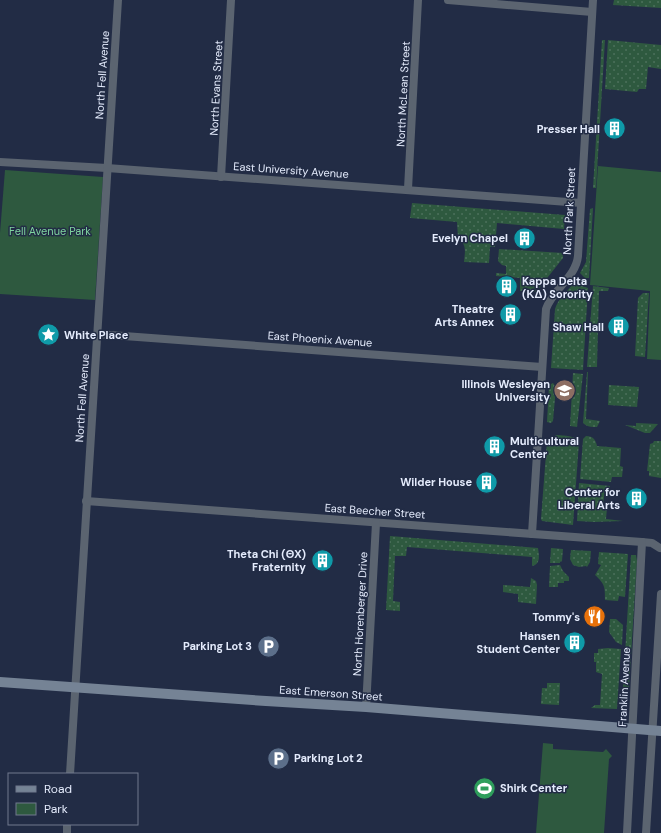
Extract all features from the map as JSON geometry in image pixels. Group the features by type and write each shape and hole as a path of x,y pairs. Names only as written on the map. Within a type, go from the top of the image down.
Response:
{"main road":[{"name":"East Emerson Street","path":"0,682 366,707 657,731"}],"street":[{"name":"North Fell Avenue","path":"70,773 118,0"},
{"name":"North Evans Street","path":"221,177 231,0"},
{"name":"North McLean Street","path":"408,189 418,0"},
{"path":"448,0 592,12"},
{"name":"North Park Street","path":"532,534 546,309 553,295 574,270 577,263 593,0"},
{"name":"East University Avenue","path":"0,162 408,189 581,203"},
{"name":"East Phoenix Avenue","path":"97,334 542,367"},
{"name":"East Beecher Street","path":"86,501 642,542 661,548"},
{"name":"North Horenberger Drive","path":"366,707 376,523"},
{"name":"Franklin Avenue","path":"627,833 642,542"},
{"path":"646,833 657,731 661,594"}],"green space":[{"path":"614,0 661,0 661,8 613,5"},
{"path":"602,40 605,40 596,188 593,188"},
{"path":"608,40 661,45 661,69 648,67 646,89 639,89 637,92 605,89"},
{"path":"598,166 661,172 661,360 647,359 650,291 590,285"},
{"name":"Fell Avenue Park","path":"5,170 103,177 95,300 0,294 0,233"},
{"path":"412,203 565,215 564,229 497,223 495,247 490,247 489,263 464,262 465,248 463,243 458,238 457,222 410,218"},
{"path":"593,208 589,278 585,278 580,273 586,262 590,209"},
{"path":"499,249 563,253 563,258 536,292 520,291 520,278 496,276 496,273 506,274 506,266 502,265 498,261"},
{"path":"574,283 588,288 583,370 551,368 556,305 560,298"},
{"path":"593,286 609,288 608,291 599,291 597,367 587,367"},
{"path":"643,293 649,293 645,357 635,356 638,298"},
{"path":"587,372 586,419 600,421 597,427 589,426 583,423"},
{"path":"573,373 583,374 577,427 570,426"},
{"path":"553,383 556,387 553,421 551,423 547,422 549,385"},
{"path":"609,385 639,387 637,407 608,405"},
{"path":"636,423 658,424 650,433 645,433 625,425 636,426"},
{"path":"557,435 572,437 579,442 573,525 542,521 541,519 547,441 548,439"},
{"path":"586,436 594,439 597,446 621,448 620,466 623,467 622,477 612,477 611,482 580,479 583,439"},
{"path":"654,441 661,441 661,478 649,476 649,471 647,471 650,444"},
{"path":"579,483 610,486 610,488 605,488 603,506 607,508 606,519 623,521 577,521"},
{"path":"390,536 538,548 539,559 535,565 532,566 532,557 407,547 406,556 395,556 393,601 400,602 400,611 386,610"},
{"path":"551,548 563,549 562,561 560,563 550,563"},
{"path":"571,550 591,551 590,562 587,567 573,565 570,559"},
{"path":"599,552 628,554 625,597 619,596 618,601 605,600 604,586 595,575 601,565 598,564"},
{"path":"631,555 636,555 637,561 629,687 623,687"},
{"path":"560,565 569,577 569,581 558,583 558,587 549,587 550,566"},
{"path":"531,578 536,581 537,585 536,604 518,602 518,594 503,592 503,585 530,587"},
{"path":"610,619 616,619 623,625 622,645 616,642 609,632"},
{"path":"598,649 621,649 617,709 591,708 595,705 600,705 602,674 596,672 594,653 598,653"},
{"path":"547,683 560,683 559,705 541,704 542,688 547,688"},
{"path":"543,743 553,744 553,749 603,752 606,749 612,756 609,759 604,833 536,833"}],"place":[{"name":"Presser Hall","path":"615,129"},
{"name":"Evelyn Chapel","path":"524,238"},
{"name":"Kappa Delta (ΚΔ) Sorority","path":"506,287"},
{"name":"Theatre Arts Annex","path":"510,315"},
{"name":"Shaw Hall","path":"619,327"},
{"name":"White Place","path":"49,335"},
{"name":"Illinois Wesleyan University","path":"565,390"},
{"name":"Multicultural Center","path":"495,447"},
{"name":"Wilder House","path":"487,482"},
{"name":"Center for Liberal Arts","path":"636,498"},
{"name":"Theta Chi (ΘΧ) Fraternity","path":"322,560"},
{"name":"Tommy's","path":"595,617"},
{"name":"Hansen Student Center","path":"575,642"},
{"name":"Parking Lot 3","path":"268,646"},
{"name":"Parking Lot 2","path":"278,758"},
{"name":"Shirk Center","path":"484,788"}]}
